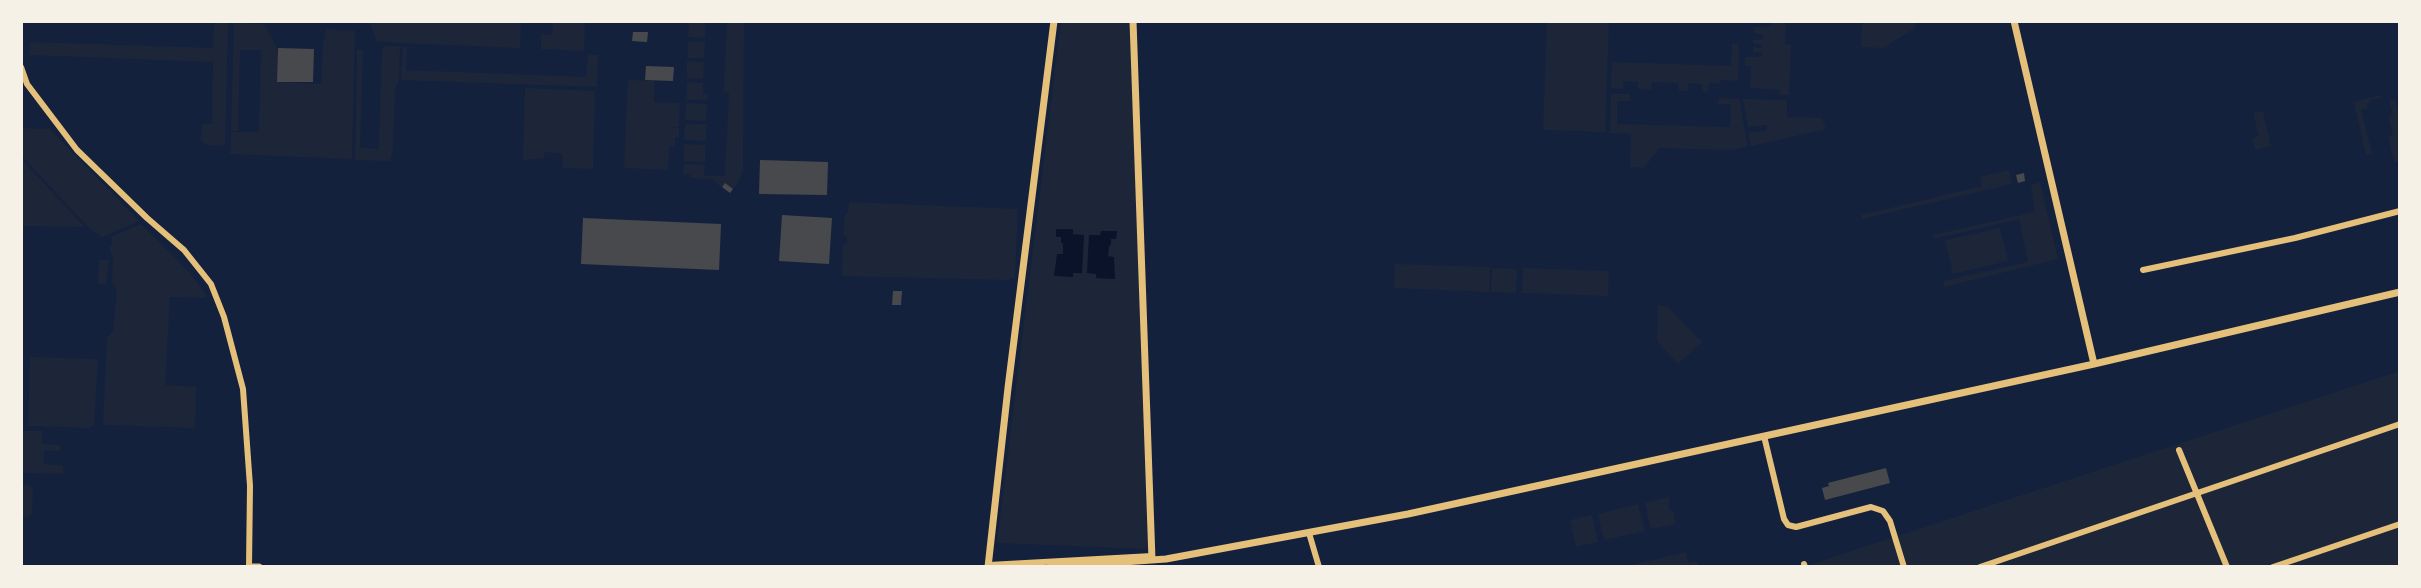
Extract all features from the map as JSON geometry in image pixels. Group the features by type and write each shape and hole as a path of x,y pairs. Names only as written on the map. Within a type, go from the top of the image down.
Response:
{"street":[{"path":"1054,21 1008,388 989,566 1152,558"},
{"path":"1133,21 1152,558"},
{"path":"2014,21 2094,364"},
{"path":"21,67 27,84 77,150 184,250 211,284 224,317 243,389 250,486 249,566 259,567"},
{"path":"2143,270 2295,238 2400,211"},
{"path":"1050,567 1199,554 1420,511 2094,364 2400,292"},
{"path":"1980,567 2400,424"},
{"path":"1764,436 1784,519 1788,525 1796,527 1871,507 1883,511 1890,521 1904,567"},
{"path":"2179,450 2227,567"},
{"path":"2273,567 2400,524"},
{"path":"1309,533 1319,567"}],"shaded area":[{"path":"369,21 521,21 520,48 377,42"},
{"path":"553,21 585,21 584,51 541,49 541,35 552,35"},
{"path":"689,21 706,21 705,38 688,37"},
{"path":"727,21 744,21 743,169 733,189 725,183 721,187 712,179 691,178 691,175 683,174 684,164 705,165 704,176 725,176 729,93 724,92"},
{"path":"1061,21 1130,21 1148,549 997,543"},
{"path":"1547,21 1609,21 1605,132 1543,130"},
{"path":"1771,21 1786,21 1785,44 1791,45 1789,95 1780,95 1779,90 1750,88 1751,66 1745,66 1745,57 1762,57 1762,52 1753,52 1753,47 1761,48 1762,45 1753,43 1753,40 1762,40 1763,34 1754,33 1754,27 1771,26"},
{"path":"1862,21 1915,21 1915,28 1883,48 1861,47"},
{"path":"214,22 228,23 225,146 206,145 201,140 202,124 212,124 213,62 29,55 30,42 213,48"},
{"path":"234,23 264,24 277,48 277,82 321,84 326,29 355,31 352,159 230,154 231,132 259,132 261,50 240,50 238,131 231,131"},
{"path":"688,41 705,42 704,58 688,58"},
{"path":"1732,44 1739,44 1738,81 1720,80 1720,84 1709,83 1708,92 1703,92 1702,84 1688,83 1688,91 1679,91 1678,83 1652,82 1651,90 1638,89 1638,82 1624,81 1623,89 1611,88 1612,62 1731,66"},
{"path":"385,46 400,46 390,161 355,160 357,50 363,50 360,148 379,149 382,50"},
{"path":"403,47 407,47 406,70 586,77 588,55 598,55 597,87 401,80"},
{"path":"687,61 704,62 703,79 687,78"},
{"path":"628,80 654,81 654,102 680,103 679,127 670,127 679,128 679,137 675,137 675,147 669,147 668,170 624,168"},
{"path":"687,82 703,83 703,94 708,94 707,100 686,100"},
{"path":"525,88 595,91 593,169 563,168 562,154 545,152 544,158 523,160"},
{"path":"1611,94 1630,94 1630,101 1617,101 1617,124 1730,127 1731,105 1718,104 1719,98 1739,99 1748,147 1731,150 1659,148 1644,168 1630,167 1631,134 1610,133"},
{"path":"2381,95 2381,98 2370,100 2368,108 2361,110 2372,154 2366,155 2354,102"},
{"path":"1743,99 1787,100 1787,117 1822,118 1826,129 1751,146 1748,132 1766,131 1767,125 1748,127"},
{"path":"2395,99 2400,120 2400,160 2394,162 2388,136 2393,135 2388,116 2393,115 2389,100"},
{"path":"686,103 707,104 706,121 685,120"},
{"path":"2263,111 2271,146 2255,150 2252,138 2259,136 2253,113"},
{"path":"685,124 706,124 706,141 684,140"},
{"path":"21,128 50,129 139,221 102,237 88,227 21,155"},
{"path":"684,144 705,145 705,162 684,161"},
{"path":"21,159 36,175 85,227 21,226"},
{"path":"2009,170 2012,184 1862,219 1861,215 1982,186 1980,177"},
{"path":"2040,182 2058,259 1944,287 1943,281 2028,262 2019,219 1934,239 1933,235 2035,212 2031,185"},
{"path":"849,202 1018,209 1015,278 842,276 843,245 847,244 847,236 843,235"},
{"path":"141,224 189,272 206,295 205,298 170,297 165,385 196,387 195,428 103,423 107,338 113,331 117,291 112,282 113,258 109,247 112,245 112,236"},
{"path":"2000,228 2008,261 1953,274 1945,240"},
{"path":"1056,229 1073,229 1073,234 1084,235 1082,273 1073,273 1073,277 1054,276 1057,254 1063,254 1063,243 1061,237 1056,237"},
{"path":"1101,231 1117,231 1116,239 1111,239 1108,256 1114,257 1115,279 1096,278 1096,274 1087,273 1089,235 1100,235"},
{"path":"99,260 109,260 106,284 98,284"},
{"path":"1395,264 1490,267 1489,292 1394,288"},
{"path":"1492,268 1517,269 1516,293 1491,292"},
{"path":"1523,268 1609,271 1608,296 1522,293"},
{"path":"1658,306 1667,306 1702,342 1678,364 1657,341"},
{"path":"30,357 98,359 94,425 90,428 28,426"},
{"path":"2400,371 2400,567 1803,567"},
{"path":"21,431 42,431 42,444 60,445 60,451 44,451 43,464 63,466 63,474 21,473"},
{"path":"21,484 29,485 33,489 32,513 29,517 21,517"},
{"path":"1669,497 1669,511 1673,510 1676,524 1651,529 1645,503"},
{"path":"1638,504 1645,531 1604,540 1598,514"},
{"path":"1592,515 1598,542 1576,547 1570,520"},
{"path":"1686,552 1688,563 1697,561 1699,567 1623,567"}],"building":[{"path":"633,32 648,32 647,42 632,41"},
{"path":"278,48 314,49 313,82 277,82"},
{"path":"646,66 674,67 673,81 645,80"},
{"path":"760,160 828,162 827,195 759,194"},
{"path":"2024,173 2025,181 2018,183 2016,175"},
{"path":"725,183 733,189 730,193 722,187"},
{"path":"782,215 832,218 829,264 779,261"},
{"path":"583,218 721,224 719,270 581,264"},
{"path":"893,291 902,291 901,305 892,305"},
{"path":"1886,468 1890,483 1825,500 1822,488 1829,486 1828,483"}]}
